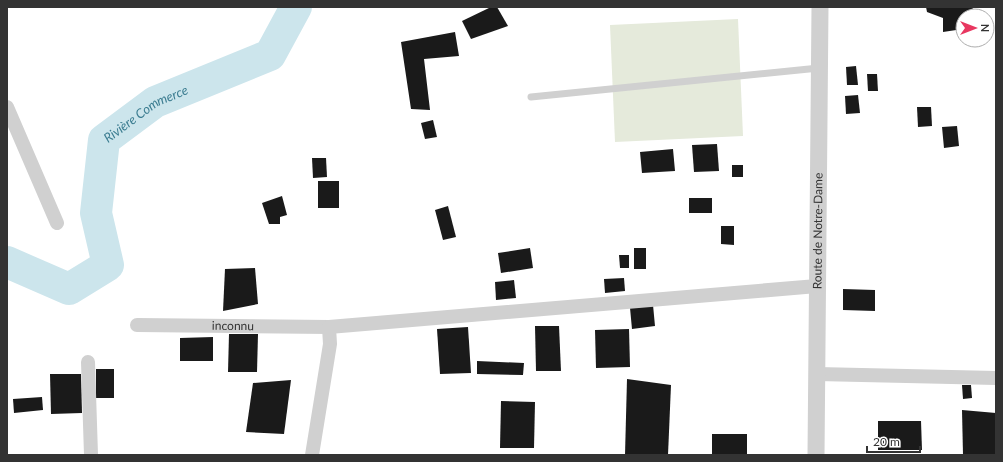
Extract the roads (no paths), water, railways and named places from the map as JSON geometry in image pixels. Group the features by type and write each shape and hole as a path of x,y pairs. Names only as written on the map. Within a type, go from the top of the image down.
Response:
{"street":[{"name":"Route de Notre-Dame","path":"816,455 820,7"},
{"path":"7,107 57,223"},
{"name":"inconnu","path":"137,325 329,328 817,286"},
{"path":"312,455 330,344 329,328"},
{"path":"88,362 91,455"},
{"path":"816,374 996,378"}],"lane":[{"path":"531,97 819,68"}],"waterway":[{"name":"Rivière Commerce","path":"7,262 69,289 108,265 96,213 104,140 155,102 270,55 296,7"}]}
